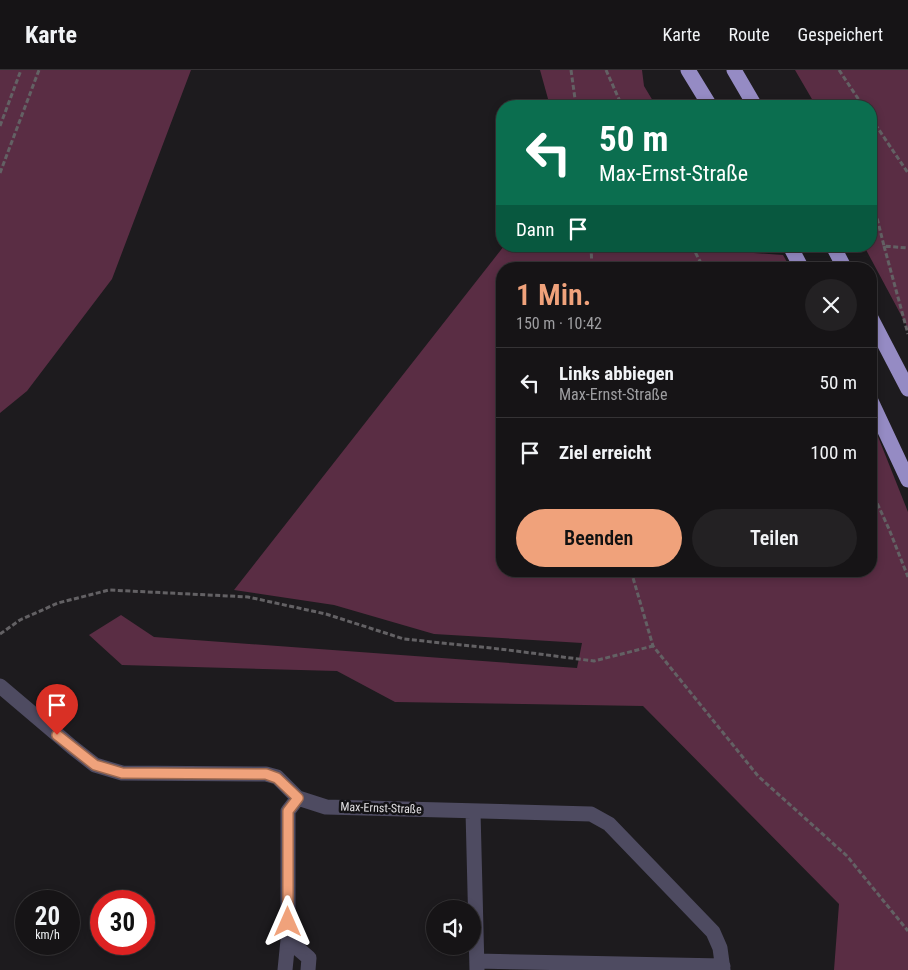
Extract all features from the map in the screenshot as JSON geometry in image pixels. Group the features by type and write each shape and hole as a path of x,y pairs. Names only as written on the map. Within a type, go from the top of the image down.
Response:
{"highway":[{"path":"688,70 706,100"},
{"path":"734,70 752,100"},
{"path":"877,329 907,385"},
{"path":"877,414 908,480"}],"street":[{"name":"Max-Ernst-Straße","path":"0,686 95,765 122,773 266,774 277,778 298,798 326,807 591,814 609,824 713,932 720,948 723,968"},
{"path":"285,970 288,940 288,811 298,798"},
{"path":"473,811 477,966 723,968"},
{"path":"288,940 309,958 308,970"}],"path":[{"path":"0,126 21,70"},
{"path":"0,173 39,70"},
{"path":"571,70 575,100"},
{"path":"606,70 619,100"},
{"path":"839,70 859,100"},
{"path":"877,127 908,173"},
{"path":"877,218 908,334"},
{"path":"884,246 908,248"},
{"path":"877,503 908,577"},
{"path":"633,577 653,646 758,776 847,856 908,931"},
{"path":"0,634 20,620 58,603 109,590 248,598 326,614 404,639 594,661 653,646"}],"shaded area":[{"path":"0,70 191,70 112,279 27,391 0,413"},
{"path":"540,70 642,70 644,86 652,100 548,100"},
{"path":"795,70 908,70 908,328 877,270 877,262 873,262 867,252 877,252 877,100 812,100"},
{"path":"499,252 740,252 783,255 787,262 496,262 496,577 877,577 877,434 908,512 908,970 834,970 839,904 643,706 395,702 337,671 122,665 89,635 121,615 154,637 577,668 582,643 434,634 334,605 234,590"}],"route":[{"path":"57,735 95,765 122,773 266,774 277,778 298,798 288,811 288,922"}]}
